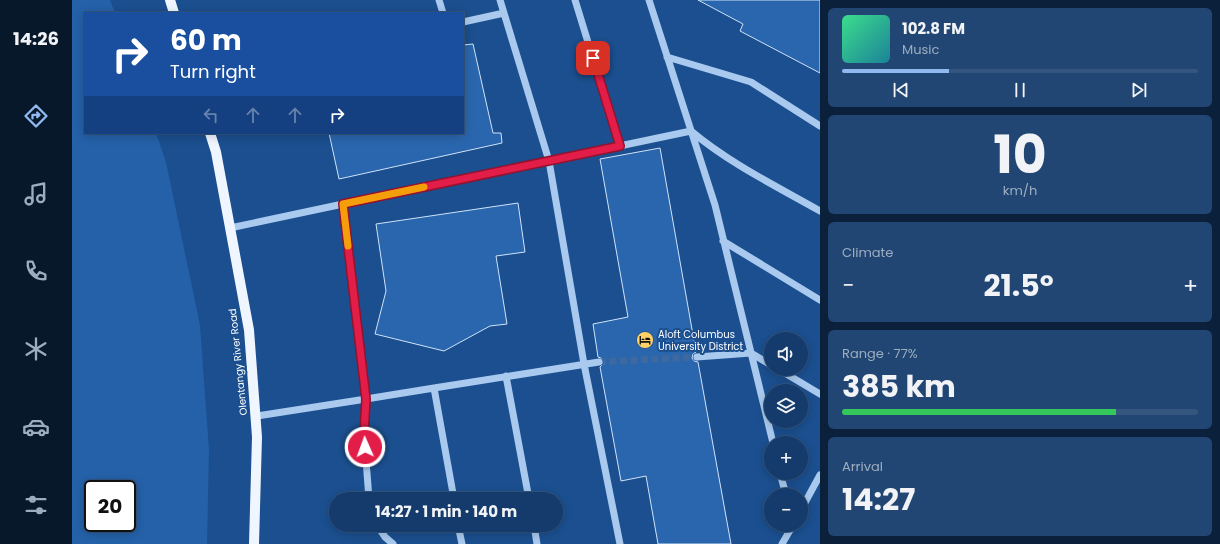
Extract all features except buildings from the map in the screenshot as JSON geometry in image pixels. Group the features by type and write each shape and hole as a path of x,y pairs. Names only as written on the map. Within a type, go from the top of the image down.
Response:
{"main road":[{"path":"170,0 174,12"},
{"name":"Olentangy River Road","path":"210,134 216,152 249,330 257,437 254,544"}],"lane":[{"path":"439,0 443,12"},
{"path":"500,0 549,161 584,364 620,544"},
{"path":"575,0 620,146"},
{"path":"649,0 715,204 771,436"},
{"path":"464,22 504,13"},
{"path":"667,57 752,82 820,126"},
{"path":"230,228 691,131"},
{"path":"691,131 708,146 820,211"},
{"path":"343,204 366,399 364,434 368,492"},
{"path":"723,241 820,300"},
{"path":"697,357 751,353 764,361"},
{"path":"256,416 599,362"},
{"path":"506,376 528,492"},
{"path":"790,376 820,394"},
{"path":"434,388 453,492"},
{"path":"808,497 820,475"},
{"path":"382,532 392,544"},
{"path":"459,532 462,544"},
{"path":"535,532 537,544"},
{"path":"782,544 789,532"}],"shaded area":[{"path":"72,0 110,0 115,12 84,12 84,134 156,134 166,162 200,325 209,450 207,544 72,544"}],"tunnel":[{"path":"599,362 697,357"}],"slow traffic":[{"path":"348,246 343,204 424,187"}],"place":[{"name":"Aloft Columbus University District","path":"645,340"}],"route":[{"path":"365,447 364,434 366,399 343,204 620,146 593,58"}]}
